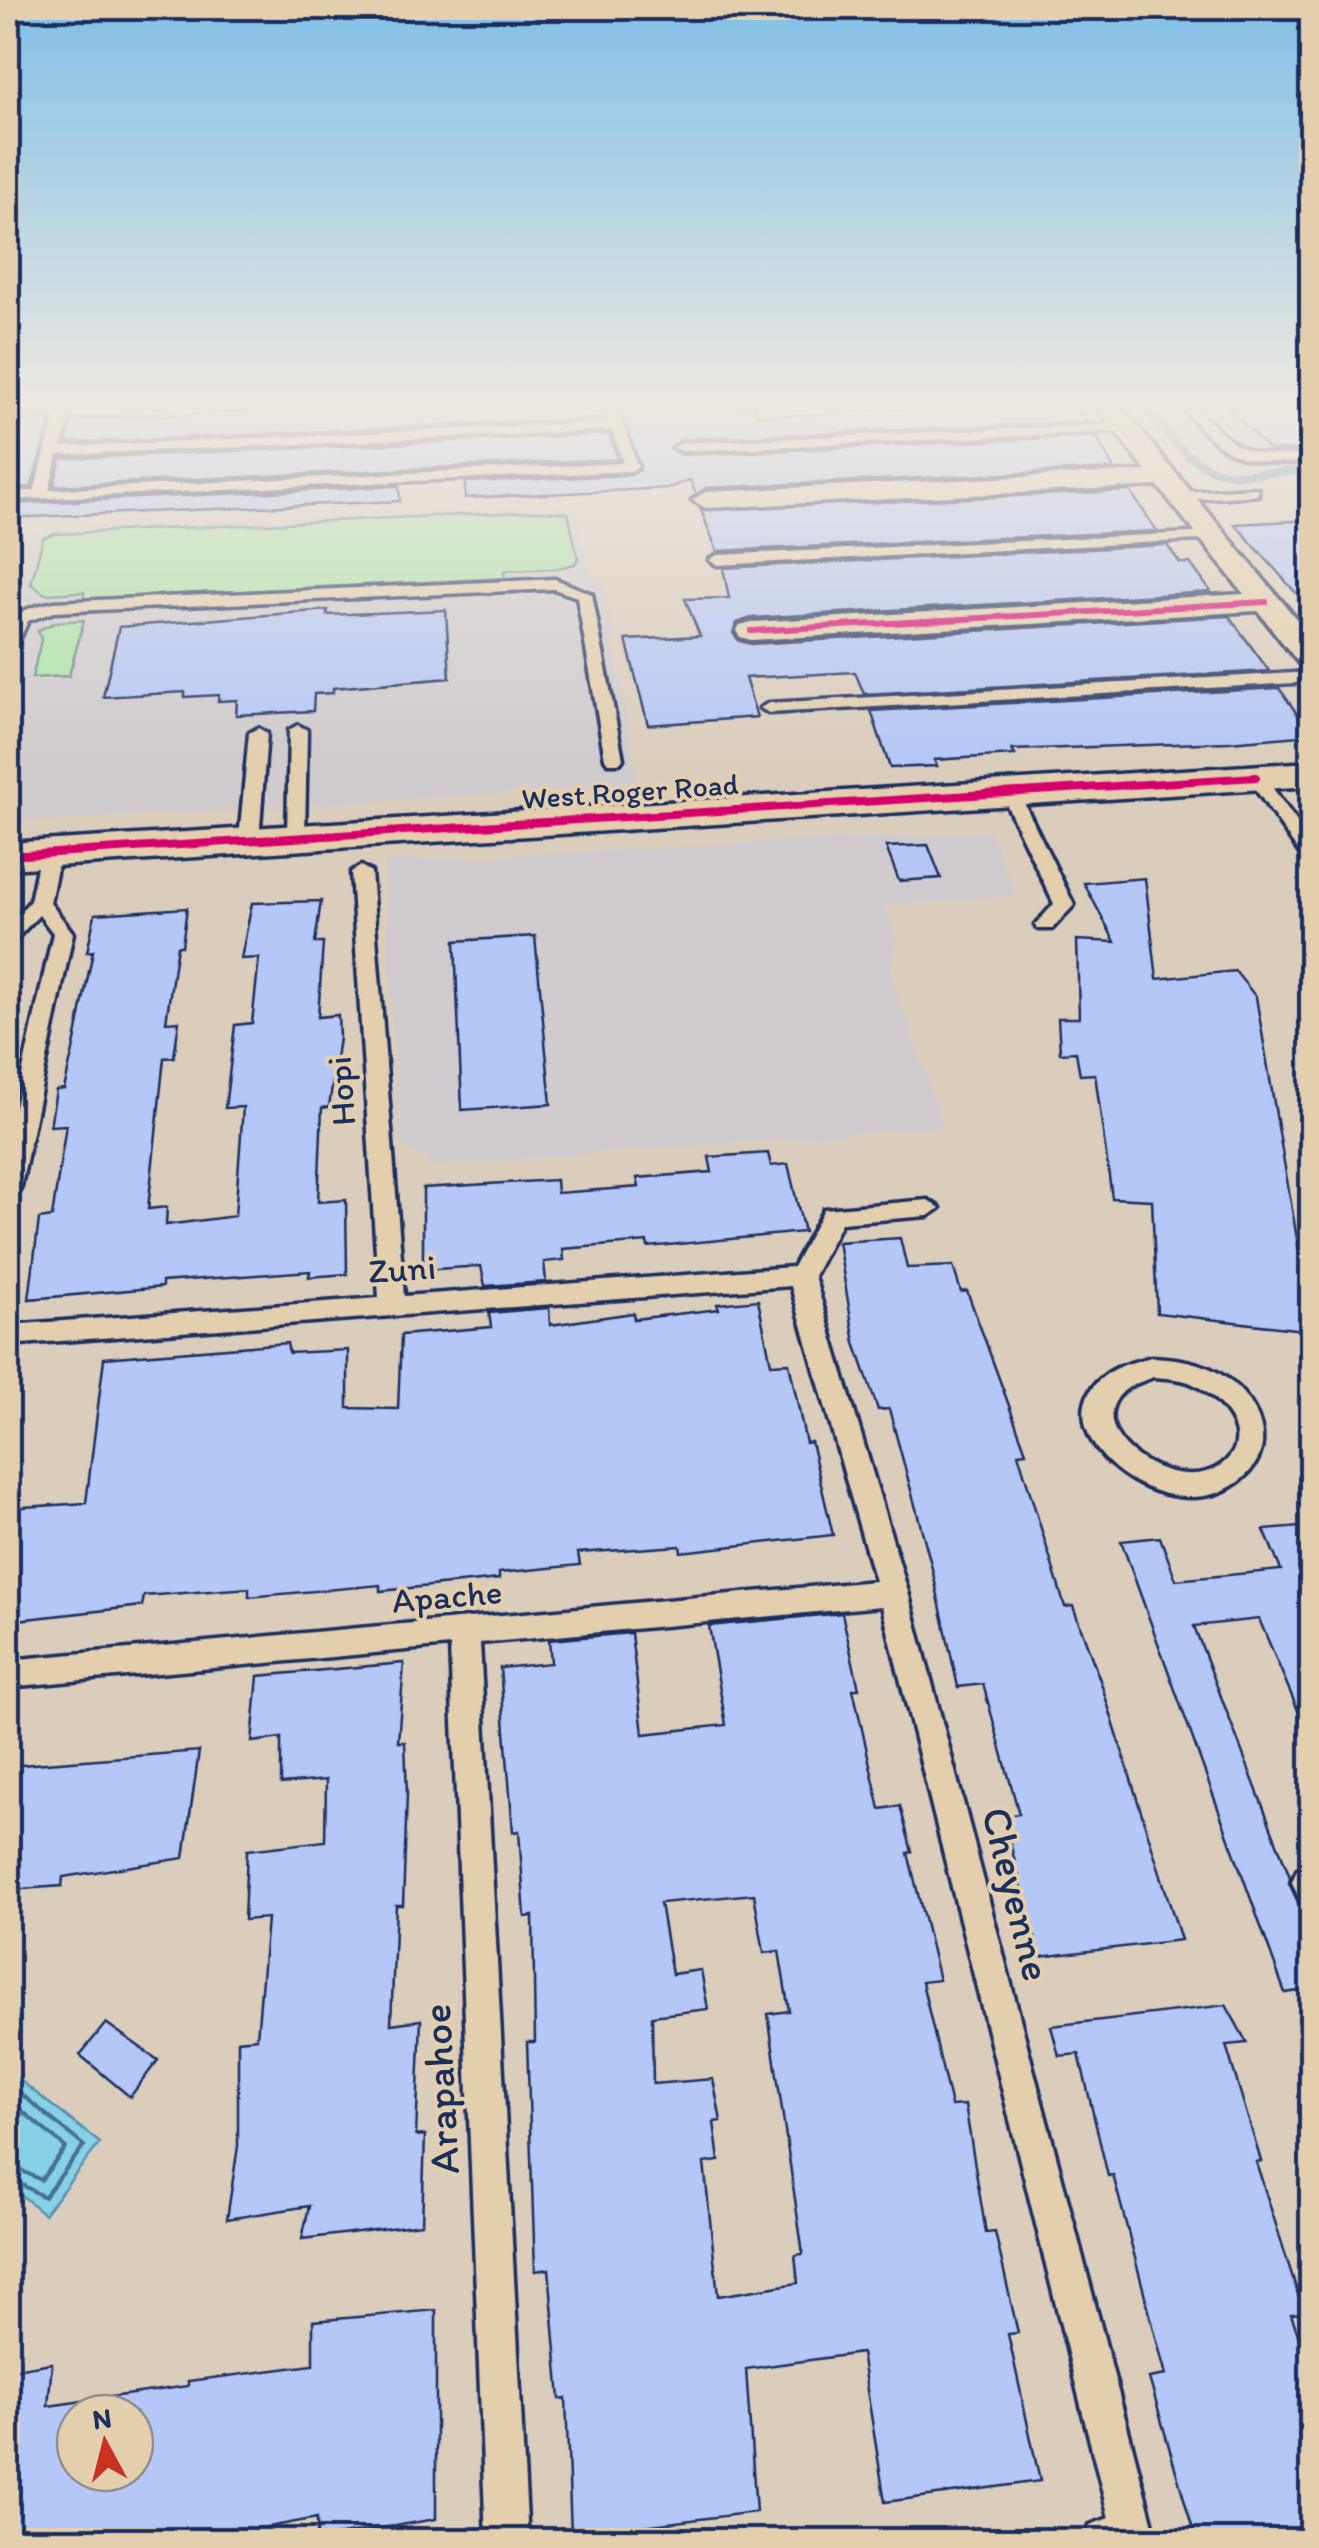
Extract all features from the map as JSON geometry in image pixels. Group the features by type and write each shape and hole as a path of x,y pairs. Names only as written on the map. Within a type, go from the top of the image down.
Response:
{"street":[{"path":"1207,527 1312,658"},
{"path":"751,631 1266,602"},
{"name":"West Roger Road","path":"8,856 1312,774"}],"lane":[{"path":"717,560 1214,536"},
{"path":"8,648 14,624 29,613 54,606 555,584 584,594 614,759"},
{"path":"768,708 1312,677"},
{"path":"296,837 298,730"},
{"path":"249,840 258,733"},
{"path":"1256,777 1312,857"},
{"path":"1010,793 1064,905 1046,926"},
{"path":"8,936 40,902 50,853"},
{"name":"Hopi","path":"361,872 392,1304"},
{"path":"8,1191 62,933 40,902"},
{"path":"801,1276 832,1215 928,1208"},
{"name":"Zuni","path":"8,1335 801,1276"},
{"name":"Cheyenne","path":"801,1276 893,1592 1125,2539"},
{"path":"1151,1367 1176,1368 1212,1382 1240,1406 1250,1426 1251,1446 1243,1464 1226,1478 1204,1485 1178,1486 1129,1468 1100,1433 1096,1414 1100,1396 1112,1382 1128,1372 1151,1367"},
{"name":"Apache","path":"8,1674 893,1592"},
{"name":"Arapahoe","path":"464,1632 507,2540"}],"shaded area":[{"path":"580,527 590,574 599,574 615,635 612,636 638,785 8,823 8,601 29,593 20,587 34,535 49,529"},
{"path":"990,832 1016,895 884,905 896,940 890,974 943,1126 433,1165 398,1141 385,862"}],"green space":[{"path":"204,527 571,527 578,558 575,564 554,569 504,571 505,578 84,599 84,592 45,594 31,584 43,538 54,534"},
{"path":"84,620 69,676 32,678 41,640 38,630 56,622"}],"water":[{"path":"8,2071 100,2143 44,2214 8,2184"}],"building":[{"path":"708,527 1154,527 1157,531 717,551"},
{"path":"1238,527 1312,527 1312,611"},
{"path":"1167,545 1180,563 1190,563 1211,592 751,618 737,623 733,633 739,641 751,644 1229,616 1269,671 864,694 855,672 745,678 757,717 648,725 626,640 700,636 685,599 729,598 723,568"},
{"path":"328,610 327,615 446,610 450,678 333,688 333,693 314,694 313,711 236,715 237,700 218,701 219,695 185,697 185,692 103,697 119,627"},
{"path":"1279,688 1312,735 1012,750 1015,755 934,760 937,766 890,768 871,711"},
{"path":"928,845 941,878 899,881 886,847"},
{"path":"1145,878 1157,979 1235,971 1256,997 1303,1274 1312,1275 1312,1331 1157,1313 1152,1200 1112,1198 1095,1074 1080,1075 1076,1052 1060,1053 1058,1018 1079,1018 1077,940 1115,942 1084,883"},
{"path":"321,901 315,943 323,943 318,1017 338,1015 339,1038 329,1107 322,1108 318,1202 346,1200 347,1274 309,1277 310,1271 162,1282 162,1287 29,1299 39,1219 52,1217 66,1125 50,1126 56,1090 64,1089 74,1046 93,951 87,952 95,914 187,908 166,1022 179,1021 174,1057 164,1058 148,1209 167,1207 166,1225 235,1216 243,1107 225,1108 235,1025 252,1023 259,958 241,959 252,903"},
{"path":"535,936 551,1104 462,1110 455,941"},
{"path":"768,1153 771,1166 788,1164 804,1232 648,1247 647,1242 563,1249 564,1260 544,1262 546,1282 485,1286 481,1266 423,1270 423,1188 556,1180 557,1193 639,1187 637,1178 712,1172 709,1157"},
{"path":"900,1238 907,1268 953,1266 961,1292 967,1291 1026,1452 1018,1453 1065,1607 1073,1606 1101,1683 1181,1940 1040,1957 1003,1816 1019,1814 983,1684 958,1687 931,1564 889,1409 878,1410 855,1343 838,1242"},
{"path":"758,1300 771,1364 789,1363 806,1443 811,1442 833,1535 681,1552 680,1546 578,1553 580,1565 499,1573 499,1579 380,1591 380,1585 249,1597 249,1588 144,1596 142,1606 8,1621 8,1508 86,1503 104,1358 287,1343 289,1353 348,1350 348,1408 398,1409 401,1335 491,1327 489,1313 549,1308 550,1325 633,1313 634,1319 719,1309 717,1304"},
{"path":"1312,1526 1312,1743 1259,1619 1194,1626 1290,1877 1289,1883 1312,1932 1312,1989 1285,1993 1121,1541 1160,1537 1176,1580 1281,1570 1264,1530"},
{"path":"842,1613 859,1689 853,1689 880,1809 900,1806 912,1852 908,1853 939,1980 922,1982 951,2106 965,2105 986,2233 995,2232 1018,2333 1008,2334 1040,2481 885,2502 861,2353 746,2369 756,2512 571,2535 566,2398 560,2399 549,2269 535,2271 527,2042 535,2042 533,1916 525,1917 519,1831 513,1832 500,1668 551,1663 549,1640 631,1633 643,1734 726,1725 709,1626","holes":["754,1894 764,1953 779,1951 789,2011 768,2014 803,2254 795,2255 798,2283 718,2296 704,2163 719,2161 714,2122 721,2121 713,2079 653,2084 652,2016 708,2009 701,1970 672,1974 660,1903"]},
{"path":"404,1663 398,1742 405,1742 407,1794 403,1905 396,1905 391,2024 421,2020 416,2136 425,2135 422,2224 302,2239 309,2206 227,2219 238,2146 238,2040 257,2038 267,1918 244,1920 247,1850 325,1841 326,1780 281,1784 281,1738 252,1742 258,1676"},
{"path":"199,1751 184,1858 63,1877 62,1886 8,1890 8,1766"},
{"path":"1226,2005 1247,2043 1226,2045 1261,2161 1256,2162 1304,2313 1291,2314 1312,2374 1312,2540 1196,2540 1149,2378 1166,2375 1113,2175 1108,2176 1079,2054 1059,2056 1051,2026"},
{"path":"106,2023 158,2060 130,2097 80,2055"},
{"path":"436,2310 436,2519 317,2539 317,2518 198,2540 8,2540 8,2370 52,2363 48,2406 55,2405 55,2493 155,2493 155,2393 139,2393 188,2386 188,2381 313,2365 313,2321"}],"cycle path":[{"path":"751,631 1266,602"},
{"path":"8,856 1256,777"}]}
